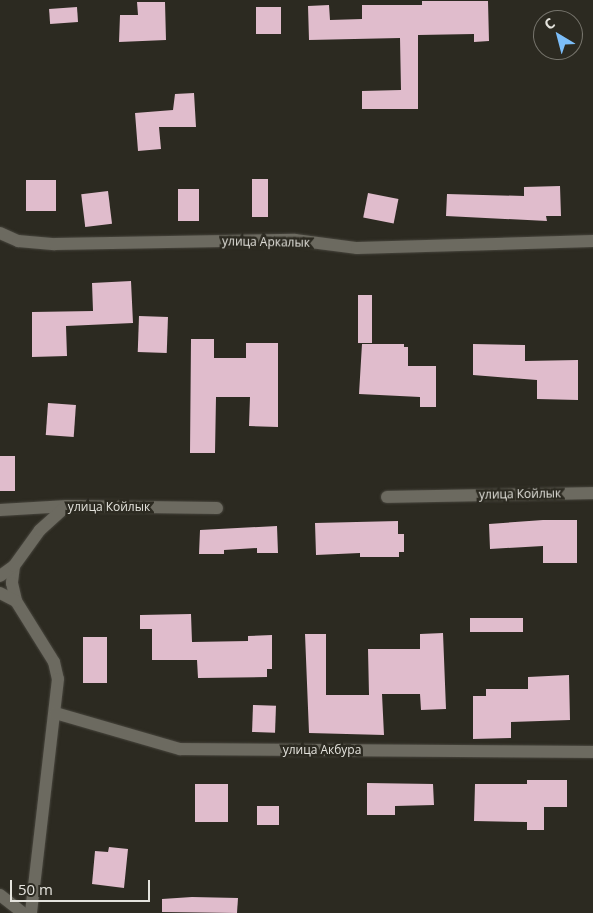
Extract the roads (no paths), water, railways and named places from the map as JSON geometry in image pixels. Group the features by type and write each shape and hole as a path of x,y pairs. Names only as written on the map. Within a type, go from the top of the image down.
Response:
{"street":[{"name":"улица Аркалык","path":"0,233 18,241 55,244 296,240 357,248 593,241"},
{"name":"улица Койлык","path":"386,498 593,493"},
{"name":"улица Койлык","path":"0,510 68,506 218,508"},
{"path":"0,576 14,566 40,530 68,506"},
{"path":"14,566 12,584 16,602 54,662 58,679 55,713 40,811 31,913"},
{"path":"0,593 16,602"},
{"name":"улица Акбура","path":"55,713 180,749 593,752"},
{"path":"0,895 23,913"}]}
